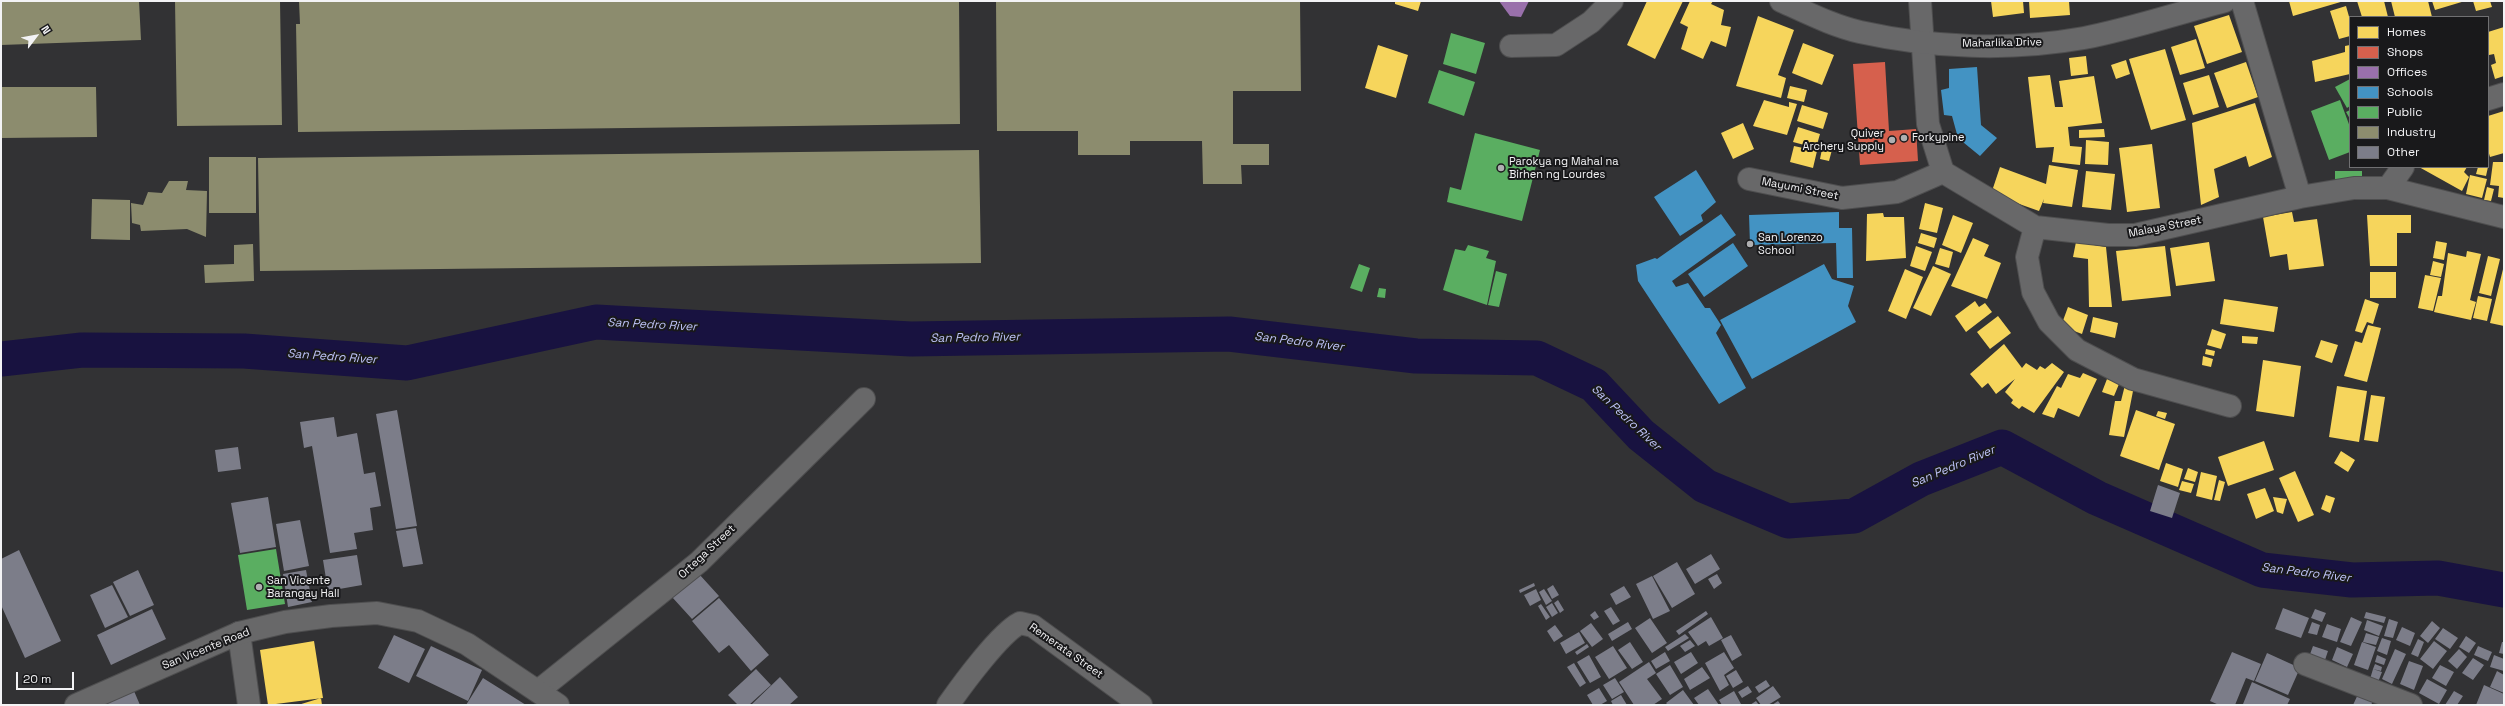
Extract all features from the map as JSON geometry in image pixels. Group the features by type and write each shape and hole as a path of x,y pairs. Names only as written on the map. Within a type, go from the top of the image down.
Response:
{"street":[{"path":"1511,46 1556,45 1591,22 1612,1"},
{"name":"Maharlika Drive","path":"1781,1 1859,32 1923,42 1974,46 2029,45 2084,38 2225,1"},
{"path":"1920,1 1928,124 1943,172"},
{"path":"2242,1 2300,197"},
{"path":"2489,99 2504,94"},
{"path":"2388,188 2402,168"},
{"name":"Malaya Street","path":"1943,172 2035,227 2108,235 2135,235 2300,197 2354,188 2388,188 2504,217"},
{"name":"Mayumi Street","path":"1749,179 1842,198 1897,192 1943,172"},
{"path":"2035,227 2027,257 2033,292 2049,322 2077,350 2133,379 2230,406"},
{"name":"Ortega Street","path":"538,691 699,562 864,399"},
{"name":"San Vicente Road","path":"76,705 239,633 331,616 376,613 418,621 467,644 558,705"},
{"name":"Remerata Street","path":"948,705 963,684 1004,637 1020,623 1033,626 1141,705"},
{"path":"239,633 249,705"},
{"path":"2305,664 2382,700 2411,705"}],"building: Homes":[{"path":"1395,1 1421,1 1418,11 1395,4"},
{"path":"1647,1 1683,1 1655,59 1627,45"},
{"path":"1690,1 1713,1 1711,4 1724,10 1721,25 1731,27 1726,47 1711,41 1703,59 1681,49 1688,27 1680,23"},
{"path":"1991,1 2023,1 2024,13 1993,17"},
{"path":"2029,1 2069,1 2070,15 2030,18"},
{"path":"2289,1 2344,1 2293,16"},
{"path":"2357,1 2384,1 2388,16 2362,16"},
{"path":"2391,1 2428,1 2432,16 2395,16"},
{"path":"2432,1 2465,1 2435,10"},
{"path":"2473,1 2490,1 2492,7 2476,11"},
{"path":"2346,6 2349,16 2349,36 2339,39 2330,11"},
{"path":"2229,15 2242,52 2207,64 2194,26"},
{"path":"1758,16 1794,30 1778,75 1786,78 1781,98 1736,86"},
{"path":"2504,27 2504,76 2495,79 2491,65 2496,63 2494,54 2489,55 2489,32"},
{"path":"2196,39 2205,68 2180,75 2171,47"},
{"path":"1803,43 1834,55 1822,85 1792,73"},
{"path":"1378,45 1408,55 1396,98 1365,88"},
{"path":"2349,45 2349,74 2315,82 2312,61 2345,52 2345,46"},
{"path":"2165,49 2186,120 2151,130 2129,59"},
{"path":"2086,56 2088,74 2071,76 2069,58"},
{"path":"2126,60 2130,74 2116,79 2111,65"},
{"path":"2246,62 2258,97 2227,108 2214,73"},
{"path":"2050,75 2055,107 2063,107 2059,81 2094,76 2102,123 2068,127 2070,146 2082,147 2080,165 2052,162 2054,147 2036,148 2028,77"},
{"path":"2209,75 2219,107 2193,115 2183,83"},
{"path":"1790,86 1807,90 1804,102 1787,98"},
{"path":"1764,100 1789,107 1789,102 1797,104 1787,135 1753,126"},
{"path":"2255,103 2272,157 2249,167 2246,156 2214,169 2219,197 2201,205 2192,123"},
{"path":"1802,105 1828,113 1823,129 1797,121"},
{"path":"2504,111 2504,153 2490,157 2489,154 2489,116"},
{"path":"1743,123 1754,149 1733,159 1721,133"},
{"path":"1798,127 1820,134 1816,148 1793,142"},
{"path":"2104,129 2105,137 2079,138 2079,130"},
{"path":"2086,140 2109,142 2108,165 2085,164"},
{"path":"1823,144 1833,146 1829,161 1820,159"},
{"path":"2152,144 2160,208 2127,212 2119,148"},
{"path":"1794,146 1817,151 1813,168 1790,162"},
{"path":"2493,162 2504,162 2504,198 2498,197 2499,186 2490,185"},
{"path":"2049,165 2078,170 2072,207 2043,203 2044,199 2039,211 1991,194 2000,167 2046,184"},
{"path":"2421,168 2466,168 2464,172 2469,177 2462,191"},
{"path":"2478,168 2488,168 2486,176 2476,174"},
{"path":"2086,171 2115,174 2111,210 2082,207"},
{"path":"2470,175 2487,179 2482,198 2466,194"},
{"path":"2487,187 2494,189 2491,201 2484,200"},
{"path":"1925,203 1943,208 1937,233 1919,229"},
{"path":"2292,212 2294,222 2317,219 2324,266 2289,270 2287,254 2270,257 2263,217"},
{"path":"1883,213 1884,217 1904,217 1906,258 1866,261 1867,214"},
{"path":"1953,215 1973,223 1961,253 1942,245"},
{"path":"2367,215 2411,215 2411,233 2397,233 2397,266 2370,266"},
{"path":"1921,233 1937,238 1934,248 1918,243"},
{"path":"1973,238 1989,245 1984,256 2001,263 1987,299 1951,286"},
{"path":"2436,241 2447,243 2444,260 2433,258"},
{"path":"2076,242 2106,247 2112,307 2089,307 2088,259 2073,257"},
{"path":"2209,242 2215,281 2176,286 2170,248"},
{"path":"1916,246 1932,252 1925,271 1910,266"},
{"path":"2165,246 2171,296 2122,301 2116,251"},
{"path":"1940,248 1953,252 1949,268 1935,264"},
{"path":"2467,251 2481,254 2470,300 2476,302 2471,320 2434,312 2438,296 2442,296 2448,253 2466,257"},
{"path":"2488,256 2500,259 2491,296 2479,293"},
{"path":"2433,261 2444,264 2441,277 2430,275"},
{"path":"2504,265 2504,326 2490,323"},
{"path":"1933,266 1951,274 1931,316 1913,308"},
{"path":"1905,269 1923,277 1906,319 1888,311"},
{"path":"2370,272 2396,272 2396,298 2370,298"},
{"path":"2425,275 2441,278 2433,311 2418,308"},
{"path":"2478,296 2492,299 2487,321 2473,318"},
{"path":"2224,299 2278,307 2274,332 2220,324"},
{"path":"2365,299 2379,304 2373,324 2367,322 2362,333 2355,331"},
{"path":"1975,301 1979,307 1985,303 1992,312 1966,332 1955,316"},
{"path":"2068,307 2088,315 2082,334 2061,326"},
{"path":"1998,316 2011,333 1990,349 1977,332"},
{"path":"2093,317 2118,323 2115,338 2090,332"},
{"path":"2368,325 2381,328 2367,382 2344,376 2355,341 2362,343"},
{"path":"2212,329 2226,334 2221,349 2207,345"},
{"path":"2242,336 2258,337 2257,344 2242,343"},
{"path":"2321,340 2338,345 2332,363 2315,357"},
{"path":"2004,344 2022,368 2026,363 2037,370 2040,366 2045,369 2052,363 2064,372 2034,413 2022,406 2019,409 2011,403 2013,400 2005,392 2015,379 1996,394 1988,383 1982,388 1970,374"},
{"path":"2206,349 2215,351 2214,356 2205,354"},
{"path":"2203,356 2213,359 2211,367 2202,365"},
{"path":"2263,360 2301,366 2294,417 2256,411"},
{"path":"2083,373 2097,379 2079,417 2058,408 2054,418 2042,414 2057,386 2061,388 2068,374 2080,378"},
{"path":"2107,379 2119,384 2114,396 2102,392"},
{"path":"2125,385 2134,386 2124,437 2109,435 2115,401 2121,401"},
{"path":"2337,386 2367,391 2359,442 2329,437"},
{"path":"2371,395 2385,397 2378,442 2364,440"},
{"path":"2136,410 2175,424 2159,470 2120,456"},
{"path":"2158,411 2167,413 2165,419 2156,416"},
{"path":"2264,441 2274,470 2228,486 2218,457"},
{"path":"2341,451 2355,460 2348,472 2334,463"},
{"path":"2166,463 2183,469 2178,487 2160,481"},
{"path":"2188,468 2198,472 2195,482 2184,479"},
{"path":"2295,471 2314,515 2298,522 2279,478"},
{"path":"2201,472 2217,476 2212,500 2196,496"},
{"path":"2219,480 2225,482 2220,501 2214,500"},
{"path":"2182,481 2194,484 2191,493 2179,490"},
{"path":"2265,488 2274,511 2256,519 2247,494"},
{"path":"2326,495 2335,498 2330,513 2321,509"},
{"path":"2273,497 2287,499 2283,514 2277,512"},
{"path":"314,641 323,698 268,705 260,650"},
{"path":"321,698 322,705 298,705"}],"building: Shops":[{"path":"1885,62 1889,131 1916,129 1918,161 1860,165 1853,64"}],"building: Offices":[{"path":"1499,1 1529,1 1521,17 1510,16"}],"building: Schools":[{"path":"1977,67 1981,125 1997,138 1980,156 1958,138 1952,116 1944,115 1941,90 1949,88 1949,69"},
{"path":"1696,170 1716,202 1701,215 1703,221 1680,236 1654,197"},
{"path":"1839,212 1839,228 1852,228 1853,278 1837,278 1836,243 1750,245 1749,215"},
{"path":"1721,214 1736,235 1672,281 1676,287 1688,283 1705,308 1710,308 1721,325 1716,333 1746,388 1719,404 1638,281 1636,265 1655,258 1657,259"},
{"path":"1733,243 1748,266 1704,297 1688,274"},
{"path":"1824,264 1832,279 1854,286 1848,306 1856,322 1752,379 1720,320"}],"building: Public":[{"path":"1451,33 1485,43 1476,74 1443,64"},
{"path":"1439,70 1475,82 1464,116 1428,103"},
{"path":"2349,80 2349,107 2347,108 2335,87"},
{"path":"2340,100 2349,124 2349,152 2329,160 2311,111"},
{"path":"2349,110 2349,117 2346,112"},
{"name":"Parokya ng Mahal na Birhen ng Lourdes","path":"1475,133 1540,150 1522,221 1447,202 1450,187 1461,190"},
{"path":"2335,171 2362,171 2362,180 2335,180"},
{"path":"1468,245 1489,251 1486,258 1496,261 1487,305 1443,290 1455,249 1465,251"},
{"path":"1359,264 1370,268 1362,292 1350,288"},
{"path":"1496,271 1507,274 1499,307 1488,305"},
{"path":"1379,288 1386,289 1385,298 1377,297"},
{"path":"276,549 285,604 247,610 238,555"}],"building: Industry":[{"path":"1,1 139,1 141,40 1,45"},
{"path":"175,1 280,1 282,125 177,126"},
{"path":"299,1 959,1 960,124 298,132 296,24 300,24"},
{"path":"996,1 1300,1 1301,91 1233,91 1233,144 1269,144 1269,165 1241,165 1242,184 1203,184 1202,141 1130,141 1130,155 1078,155 1078,131 997,131"},
{"path":"1,87 96,87 97,137 1,138"},
{"path":"979,150 981,263 260,271 258,158"},
{"path":"209,157 256,157 256,213 209,213"},
{"path":"169,181 188,181 186,190 207,191 206,237 187,229 141,231 140,225 132,223 131,203 143,205 148,192 162,193"},
{"path":"92,199 130,200 130,240 91,239"},
{"path":"253,244 254,281 205,283 204,265 234,264 234,245"}],"building: Other":[{"path":"397,410 417,526 396,529 376,414"},
{"path":"334,417 337,437 357,433 364,474 375,472 381,506 370,508 373,530 354,533 357,549 330,553 312,446 304,448 300,422"},
{"path":"238,447 241,469 218,472 215,450"},
{"path":"2158,485 2180,493 2172,518 2150,511"},
{"path":"268,497 276,547 240,553 231,503"},
{"path":"300,520 309,566 284,571 276,524"},
{"path":"416,528 423,564 403,567 396,531"},
{"path":"19,550 61,641 25,658 1,605 1,559"},
{"path":"1711,554 1720,569 1695,584 1686,569"},
{"path":"357,555 362,585 328,591 323,560"},
{"path":"1677,562 1695,594 1672,608 1653,576"},
{"path":"138,570 154,605 130,616 113,582"},
{"path":"306,570 312,602 288,607 283,574"},
{"path":"699,574 719,596 692,619 672,597"},
{"path":"1717,574 1722,583 1714,589 1708,579"},
{"path":"1652,576 1670,611 1653,619 1636,584"},
{"path":"1534,583 1535,586 1520,593 1519,590"},
{"path":"112,585 128,617 105,628 90,595"},
{"path":"1553,585 1559,595 1552,599 1547,589"},
{"path":"1624,586 1631,597 1616,605 1610,594"},
{"path":"1536,589 1541,600 1530,606 1524,595"},
{"path":"1544,589 1552,601 1546,605 1539,592"},
{"path":"719,598 769,655 751,671 729,645 719,653 692,621"},
{"path":"1558,600 1564,610 1560,613 1554,603"},
{"path":"1552,603 1558,613 1552,617 1546,607"},
{"path":"1541,604 1550,617 1546,620 1538,606"},
{"path":"1611,607 1620,621 1613,625 1604,611"},
{"path":"2283,608 2309,618 2301,638 2275,629"},
{"path":"152,609 166,639 111,665 97,635"},
{"path":"2315,609 2326,613 2322,622 2311,618"},
{"path":"1595,611 1599,617 1594,620 1590,615"},
{"path":"1706,611 1708,614 1679,635 1676,631"},
{"path":"2366,612 2386,617 2384,623 2364,618"},
{"path":"1711,617 1723,638 1709,646 1706,641 1698,646 1688,632"},
{"path":"2351,617 2362,622 2351,646 2340,642"},
{"path":"1650,618 1667,643 1652,653 1635,628"},
{"path":"2389,619 2398,622 2393,638 2384,636"},
{"path":"2367,620 2383,626 2379,636 2364,630"},
{"path":"2432,621 2440,628 2428,643 2420,636"},
{"path":"1628,622 1632,629 1612,641 1608,634"},
{"path":"2312,622 2320,625 2317,635 2308,633"},
{"path":"1591,623 1603,639 1592,647 1580,631"},
{"path":"2327,624 2341,629 2337,642 2322,637"},
{"path":"1555,625 1563,636 1554,642 1547,631"},
{"path":"2402,627 2415,633 2410,646 2396,640"},
{"path":"2443,628 2458,638 2450,649 2435,639"},
{"path":"1579,632 1585,643 1566,654 1560,643"},
{"path":"2366,633 2379,637 2376,645 2363,642"},
{"path":"1685,634 1689,638 1668,651 1665,647"},
{"path":"394,635 425,649 409,683 378,668"},
{"path":"1731,635 1742,655 1732,661 1721,640"},
{"path":"2466,636 2476,643 2469,653 2459,647"},
{"path":"2382,638 2391,641 2387,655 2377,651"},
{"path":"2418,639 2424,642 2418,657 2411,654"},
{"path":"1690,640 1695,646 1685,652 1680,646"},
{"path":"2434,641 2447,651 2433,669 2420,659"},
{"path":"1630,642 1643,662 1632,669 1618,650"},
{"path":"2362,642 2376,647 2368,670 2354,665"},
{"path":"2502,642 2504,642 2504,654 2499,653"},
{"path":"1587,644 1589,647 1577,655 1575,652"},
{"path":"431,646 482,670 468,701 416,676"},
{"path":"1613,646 1627,668 1609,679 1595,657"},
{"path":"2313,646 2328,651 2324,663 2309,657"},
{"path":"2478,646 2492,652 2488,661 2474,655"},
{"path":"2337,647 2353,654 2347,667 2332,660"},
{"path":"2395,649 2406,654 2392,684 2382,679"},
{"path":"2459,649 2467,657 2457,669 2448,661"},
{"path":"1665,652 1670,661 1656,669 1651,661"},
{"path":"1691,652 1698,663 1681,674 1674,662"},
{"path":"1724,652 1734,668 1724,675 1729,685 1720,691 1705,663"},
{"path":"2232,652 2261,664 2254,681 2246,678 2235,705 2219,705 2210,701"},
{"path":"2267,653 2300,668 2288,695 2255,681"},
{"path":"1589,655 1601,677 1590,683 1577,662"},
{"path":"2377,655 2386,659 2384,665 2375,662"},
{"path":"2494,655 2504,659 2504,671 2490,667"},
{"path":"2473,658 2484,665 2473,680 2462,673"},
{"path":"2409,661 2423,666 2414,690 2400,684"},
{"path":"1649,662 1656,673 1647,679 1662,699 1653,705 1634,705 1619,682"},
{"path":"1574,663 1586,683 1580,687 1567,667"},
{"path":"2375,664 2382,667 2381,671 2373,669"},
{"path":"1670,665 1683,687 1670,695 1656,674"},
{"path":"2440,665 2454,672 2446,686 2432,678"},
{"path":"1702,667 1710,678 1690,690 1684,679"},
{"path":"756,669 771,685 749,705 738,705 728,695"},
{"path":"2373,669 2382,672 2378,682 2370,679"},
{"path":"1736,670 1743,682 1733,688 1726,676"},
{"path":"2497,671 2504,675 2504,693 2490,687"},
{"path":"780,677 798,697 789,705 751,705"},
{"path":"483,678 526,705 466,705"},
{"path":"1615,678 1624,692 1612,699 1603,685"},
{"path":"2427,679 2447,690 2439,704 2419,693"},
{"path":"1766,680 1770,686 1759,693 1755,687"},
{"path":"2252,682 2290,699 2287,705 2243,704"},
{"path":"2484,685 2504,694 2504,705 2476,705"},
{"path":"1748,686 1752,692 1742,698 1738,692"},
{"path":"1773,686 1781,697 1768,705 1761,705 1756,698"},
{"path":"1599,688 1607,701 1600,705 1593,705 1587,695"},
{"path":"1708,689 1719,705 1699,705 1694,698"},
{"path":"1683,690 1694,705 1668,705 1666,703"},
{"path":"2360,690 2375,697 2371,705 2353,705"},
{"path":"134,691 140,705 103,705"},
{"path":"1734,691 1741,704 1722,705 1719,700"},
{"path":"2454,691 2463,696 2457,705 2445,705"},
{"path":"1621,695 1627,705 1613,705 1611,701"},
{"path":"1756,701 1759,705 1750,705"},
{"path":"1778,701 1781,705 1772,705"}],"waterway":[{"name":"San Pedro River","path":"1,359 82,350 244,351 407,363 596,322 911,339 1229,334 1416,356 1537,358 1594,385 1641,435 1705,486 1788,521 1854,516 1921,479 2002,447 2097,498 2262,570 2352,580 2438,578 2504,590"}],"place":[{"name":"Forkypine","path":"1904,138"},
{"name":"Quiver Archery Supply","path":"1892,140"},
{"name":"Parokya ng Mahal na Birhen ng Lourdes","path":"1501,168"},
{"name":"San Lorenzo School","path":"1750,244"},
{"name":"San Vicente Barangay Hall","path":"259,587"}]}
